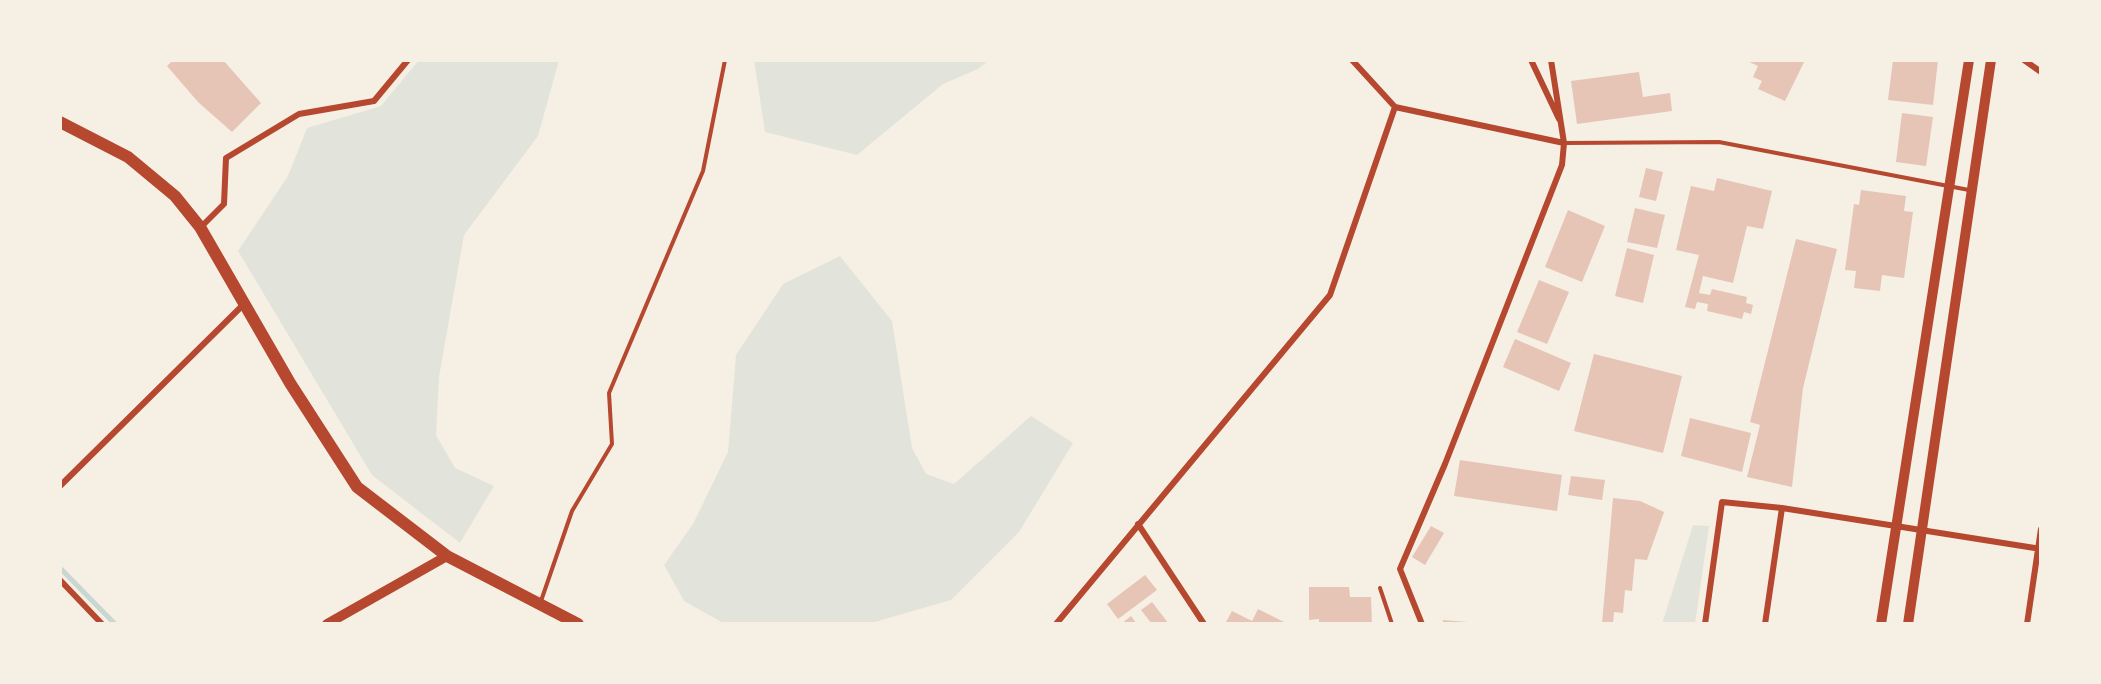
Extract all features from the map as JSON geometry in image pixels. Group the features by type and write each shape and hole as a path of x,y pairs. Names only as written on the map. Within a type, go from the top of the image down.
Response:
{"main road":[{"path":"60,122 128,157 175,196 200,228 290,383 357,487 447,556 578,624"}],"street":[{"path":"200,228 224,204 226,158 299,114 374,101 408,60"},
{"path":"1352,60 1395,106 1564,143"},
{"path":"1531,60 1562,125"},
{"path":"1422,624 1400,569 1445,464 1562,165 1564,143 1551,60"},
{"path":"1881,624 1969,60"},
{"path":"1908,624 1991,60"},
{"path":"2024,60 2041,72"},
{"path":"1056,624 1330,295 1395,106"},
{"path":"60,486 245,303"},
{"path":"1705,624 1722,502 1782,508 2040,548"},
{"path":"1765,624 1782,508"},
{"path":"1138,524 1204,624"},
{"path":"2027,624 2040,548 2041,528"},
{"path":"327,624 447,556"},
{"path":"60,580 102,624"}],"lane":[{"path":"540,604 572,511 612,444 609,393 704,171 725,60"},
{"path":"1564,143 1719,142 1973,190"},
{"path":"1380,588 1392,624"}],"shaded area":[{"path":"419,60 559,60 538,136 464,235 439,377 436,435 455,468 494,486 460,543 372,475 238,251 288,176 307,128 381,106"},
{"path":"754,60 989,60 978,69 943,84 857,155 765,132"},
{"path":"840,256 892,321 912,448 926,474 954,484 1031,416 1073,443 1019,532 951,600 868,624 725,624 684,601 664,565 693,524 728,452 736,355 783,284"},
{"path":"1693,525 1709,526 1695,624 1662,624"}],"building":[{"path":"173,60 223,60 261,103 232,132 198,102 167,66"},
{"path":"1745,60 1805,60 1785,101 1758,89 1762,81 1753,77 1758,66"},
{"path":"1893,60 1938,60 1933,105 1888,100"},
{"path":"1639,72 1643,97 1670,93 1672,111 1577,124 1571,81"},
{"path":"1902,113 1933,117 1926,166 1896,162"},
{"path":"1646,168 1663,172 1656,201 1639,197"},
{"path":"1717,178 1772,191 1763,229 1747,226 1733,283 1703,276 1699,293 1710,295 1712,289 1747,297 1746,303 1753,305 1751,314 1744,312 1742,319 1707,311 1708,304 1697,302 1695,309 1685,307 1699,255 1676,250 1691,186 1714,191"},
{"path":"1861,190 1906,196 1904,211 1913,212 1904,278 1882,275 1880,291 1854,288 1856,271 1845,270 1854,204 1859,205"},
{"path":"1635,208 1665,215 1657,248 1627,242"},
{"path":"1568,210 1605,226 1582,282 1545,267"},
{"path":"1796,239 1837,249 1803,388 1792,487 1747,477 1760,425 1750,422"},
{"path":"1627,248 1654,255 1643,303 1615,296"},
{"path":"1539,280 1569,292 1547,344 1517,332"},
{"path":"1515,339 1571,363 1559,391 1503,367"},
{"path":"1594,354 1682,376 1663,453 1574,431"},
{"path":"1690,418 1751,433 1742,472 1681,456"},
{"path":"1460,460 1562,475 1557,511 1454,496"},
{"path":"1571,476 1605,480 1602,500 1568,495"},
{"path":"1613,498 1640,501 1664,512 1647,560 1635,559 1632,591 1625,590 1623,613 1614,612 1613,624 1602,624"},
{"path":"1431,526 1444,533 1425,565 1412,557"},
{"path":"1145,575 1157,590 1118,619 1107,604"},
{"path":"1309,587 1349,587 1350,597 1371,597 1372,624 1319,624 1319,619 1309,620"},
{"path":"1152,602 1169,624 1152,624 1141,610"},
{"path":"1258,609 1288,624 1225,624 1232,611 1252,621"},
{"path":"1131,616 1137,624 1121,624"},
{"path":"1443,620 1468,622 1468,624 1443,624"}],"waterway":[{"path":"60,568 115,624"}]}
